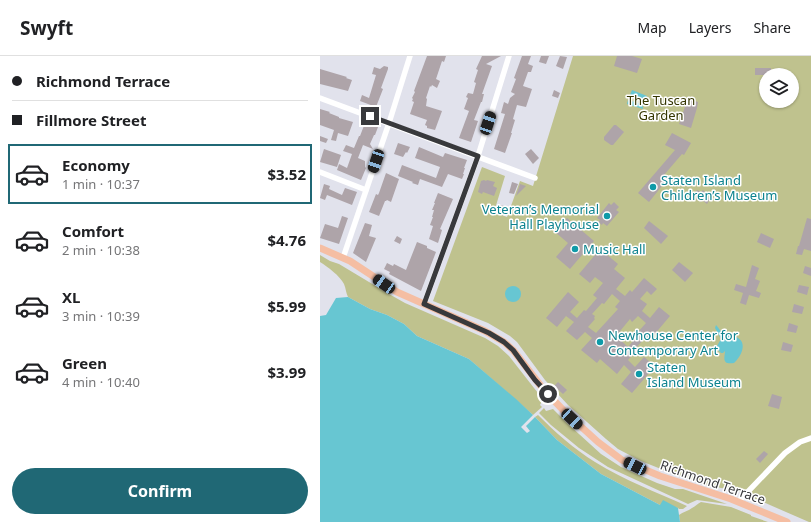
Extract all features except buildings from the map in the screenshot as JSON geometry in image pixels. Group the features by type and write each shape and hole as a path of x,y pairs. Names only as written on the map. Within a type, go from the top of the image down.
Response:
{"main road":[{"name":"Richmond Terrace","path":"320,248 343,258 393,290 489,333 508,344 557,404 598,442 622,460 660,476 738,502 787,522"}],"street":[{"path":"343,258 410,56"},
{"path":"424,304 478,156 509,56"},
{"path":"320,98 535,178"},
{"path":"320,172 366,190"},
{"path":"738,502 785,453 800,442 811,438"}],"green space":[{"name":"The Tuscan Garden","path":"573,56 811,56 811,522 733,489 708,485 666,471 641,461 618,449 568,405 545,380 517,342 510,336 488,323 433,301 482,167 505,176 494,212 507,217 520,181 533,186"},
{"path":"320,255 339,264 405,303 485,338 498,346 509,356 543,399 540,405 542,407 533,415 469,359 417,336 404,324 387,315 370,309 348,297 344,284 340,278 327,266 320,262"},
{"path":"544,408 546,411 553,409 601,454 621,467 657,483 675,489 683,489 727,504 697,500 688,504 608,467 579,448 551,425 539,413"},
{"path":"538,415 565,440 595,462 629,480 687,506 683,509 679,509 660,505 601,474 557,440 535,417"},
{"path":"701,502 731,507 768,522 680,522 679,515"}],"water":[{"path":"632,90 647,96 647,98 643,99 630,95"},
{"path":"628,100 642,104 643,109 627,104"},
{"path":"513,286 520,291 521,294 516,301 513,302 506,297 505,294 510,287"},
{"path":"348,297 370,309 387,315 404,324 417,336 469,359 533,415 521,427 527,433 530,431 526,426 535,417 557,440 601,474 660,505 663,500 678,508 680,522 320,522 320,316 326,315 336,298"},
{"path":"716,325 722,333 736,337 741,341 743,347 742,351 739,358 734,363 725,362 725,351 721,353 717,349 721,339 715,328"}],"place":[{"name":"Staten Island Children’s Museum","path":"653,187"},
{"name":"Veteran’s Memorial Hall Playhouse","path":"607,216"},
{"name":"Music Hall","path":"575,249"},
{"name":"Newhouse Center for Contemporary Art","path":"600,342"},
{"name":"Staten Island Museum","path":"639,374"}],"route":[{"path":"370,116 478,156 424,304 489,333 508,344 535,380 548,394"}]}
